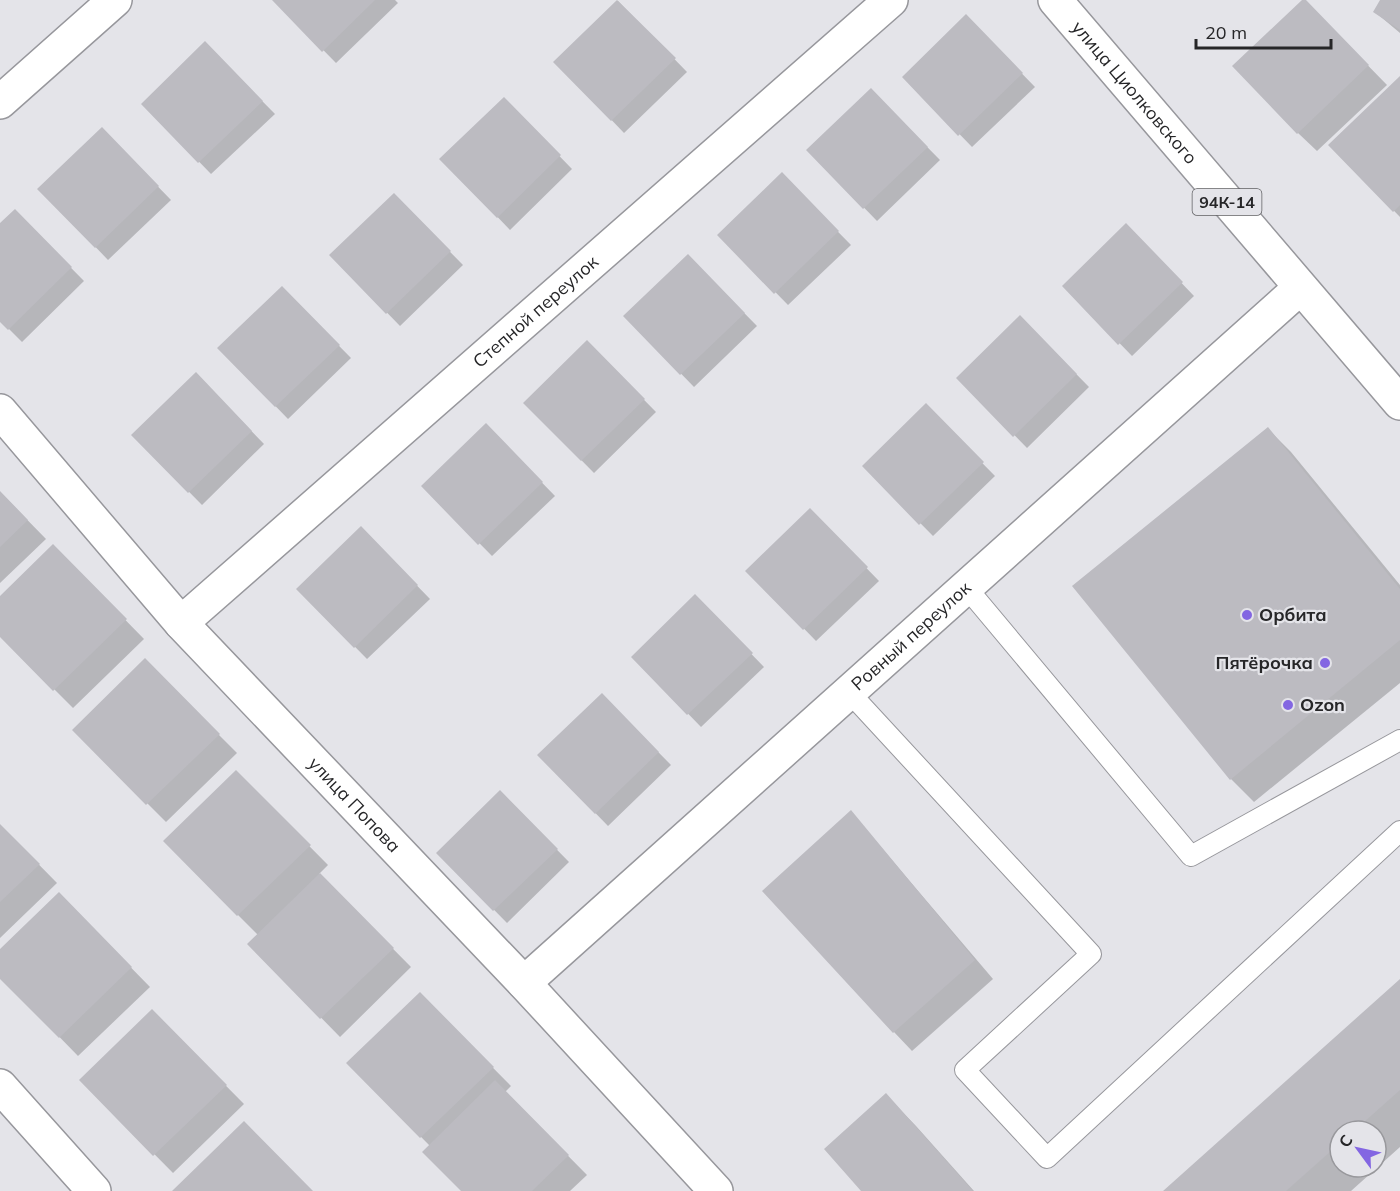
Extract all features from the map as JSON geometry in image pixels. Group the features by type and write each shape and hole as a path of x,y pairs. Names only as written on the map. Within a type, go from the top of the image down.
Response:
{"street":[{"path":"0,102 115,0"},
{"name":"Степной переулок","path":"181,623 891,0"},
{"name":"улица Циолковского","path":"1055,0 1400,403"},
{"name":"Ровный переулок","path":"524,983 1300,288"},
{"name":"улица Попова","path":"0,411 181,623 524,983 716,1191"},
{"path":"0,1086 94,1191"}],"lane":[{"path":"966,587 1191,856 1400,740"},
{"path":"849,692 1091,954 965,1070 1047,1158 1400,831"}],"building":[{"path":"272,0 375,0 322,52"},
{"path":"617,0 676,58 611,121 553,62"},
{"path":"1302,0 1306,0 1369,65 1297,134 1232,66"},
{"path":"1380,0 1400,0 1400,30 1373,12"},
{"path":"966,14 1023,73 958,136 902,77"},
{"path":"205,41 263,101 198,163 141,104"},
{"path":"1400,76 1400,205 1393,212 1328,145"},
{"path":"871,88 928,147 863,209 806,150"},
{"path":"504,97 561,155 497,218 439,159"},
{"path":"102,127 159,186 95,248 37,189"},
{"path":"782,172 839,231 774,294 717,235"},
{"path":"394,193 451,251 386,314 329,255"},
{"path":"15,209 72,267 8,330 0,322 0,223"},
{"path":"1126,223 1183,282 1118,345 1062,286"},
{"path":"688,254 745,313 680,375 623,316"},
{"path":"282,286 340,345 275,407 217,348"},
{"path":"1020,315 1077,374 1013,437 956,378"},
{"path":"587,340 645,399 581,461 523,403"},
{"path":"196,372 252,431 188,493 131,435"},
{"path":"926,403 984,462 919,525 862,466"},
{"path":"486,423 543,482 478,545 421,486"},
{"name":"Орбита","path":"1268,427 1400,589 1400,640 1230,780 1072,586"},
{"path":"0,491 28,520 0,547"},
{"path":"810,508 868,567 803,630 745,571"},
{"path":"361,526 418,585 354,648 296,589"},
{"path":"53,544 127,619 53,691 0,637 0,596"},
{"path":"695,594 753,653 687,715 631,657"},
{"path":"145,658 220,734 146,805 72,730"},
{"path":"602,693 659,752 595,814 537,755"},
{"path":"236,770 311,845 237,916 163,841"},
{"path":"500,790 558,849 493,911 436,853"},
{"path":"851,810 975,960 893,1033 762,891"},
{"path":"0,824 40,864 0,902"},
{"path":"320,873 394,948 320,1019 247,944"},
{"path":"59,892 132,967 59,1038 0,979 0,949"},
{"path":"1400,979 1400,1090 1367,1119 1328,1119 1328,1154 1286,1191 1163,1191"},
{"path":"420,992 494,1067 420,1138 346,1063"},
{"path":"152,1009 227,1085 153,1156 79,1080"},
{"path":"495,1080 569,1155 532,1191 461,1191 422,1152"},
{"path":"886,1093 973,1191 861,1191 824,1149"},
{"path":"244,1121 313,1191 172,1191"}],"place":[{"name":"Орбита","path":"1247,615"},
{"name":"Пятёрочка","path":"1325,663"},
{"name":"Ozon","path":"1288,705"}]}
